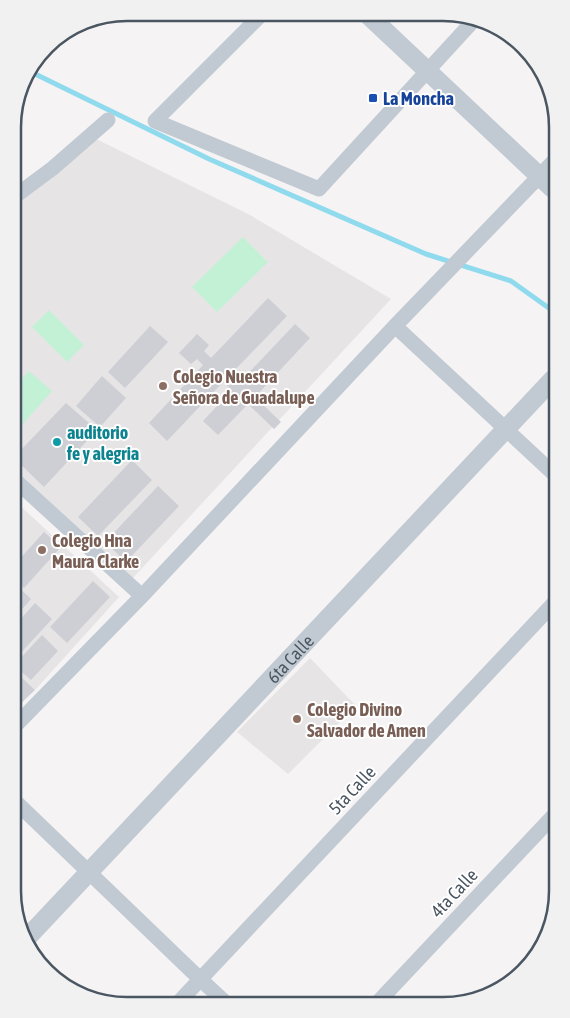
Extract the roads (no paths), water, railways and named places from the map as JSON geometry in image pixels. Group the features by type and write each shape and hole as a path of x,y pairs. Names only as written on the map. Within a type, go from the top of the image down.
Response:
{"street":[{"path":"255,21 155,121 319,189 470,25"},
{"path":"21,720 142,596 451,268 548,176 375,21"},
{"path":"21,192 53,168 108,120"},
{"path":"395,326 549,469"},
{"name":"6ta Calle","path":"31,934 549,384"},
{"path":"21,486 142,596"},
{"name":"5ta Calle","path":"183,997 549,608"},
{"path":"21,807 220,997"},
{"name":"4ta Calle","path":"383,997 549,820"}],"waterway":[{"path":"35,74 209,159 426,254 511,281 549,308"}],"place":[{"name":"La Moncha","path":"373,98"},
{"name":"Colegio Nuestra Señora de Guadalupe","path":"163,386"},
{"name":"auditorio fe y alegria","path":"57,442"},
{"name":"Colegio Hna Maura Clarke","path":"42,550"},
{"name":"Colegio Divino Salvador de Amen","path":"297,719"}]}
